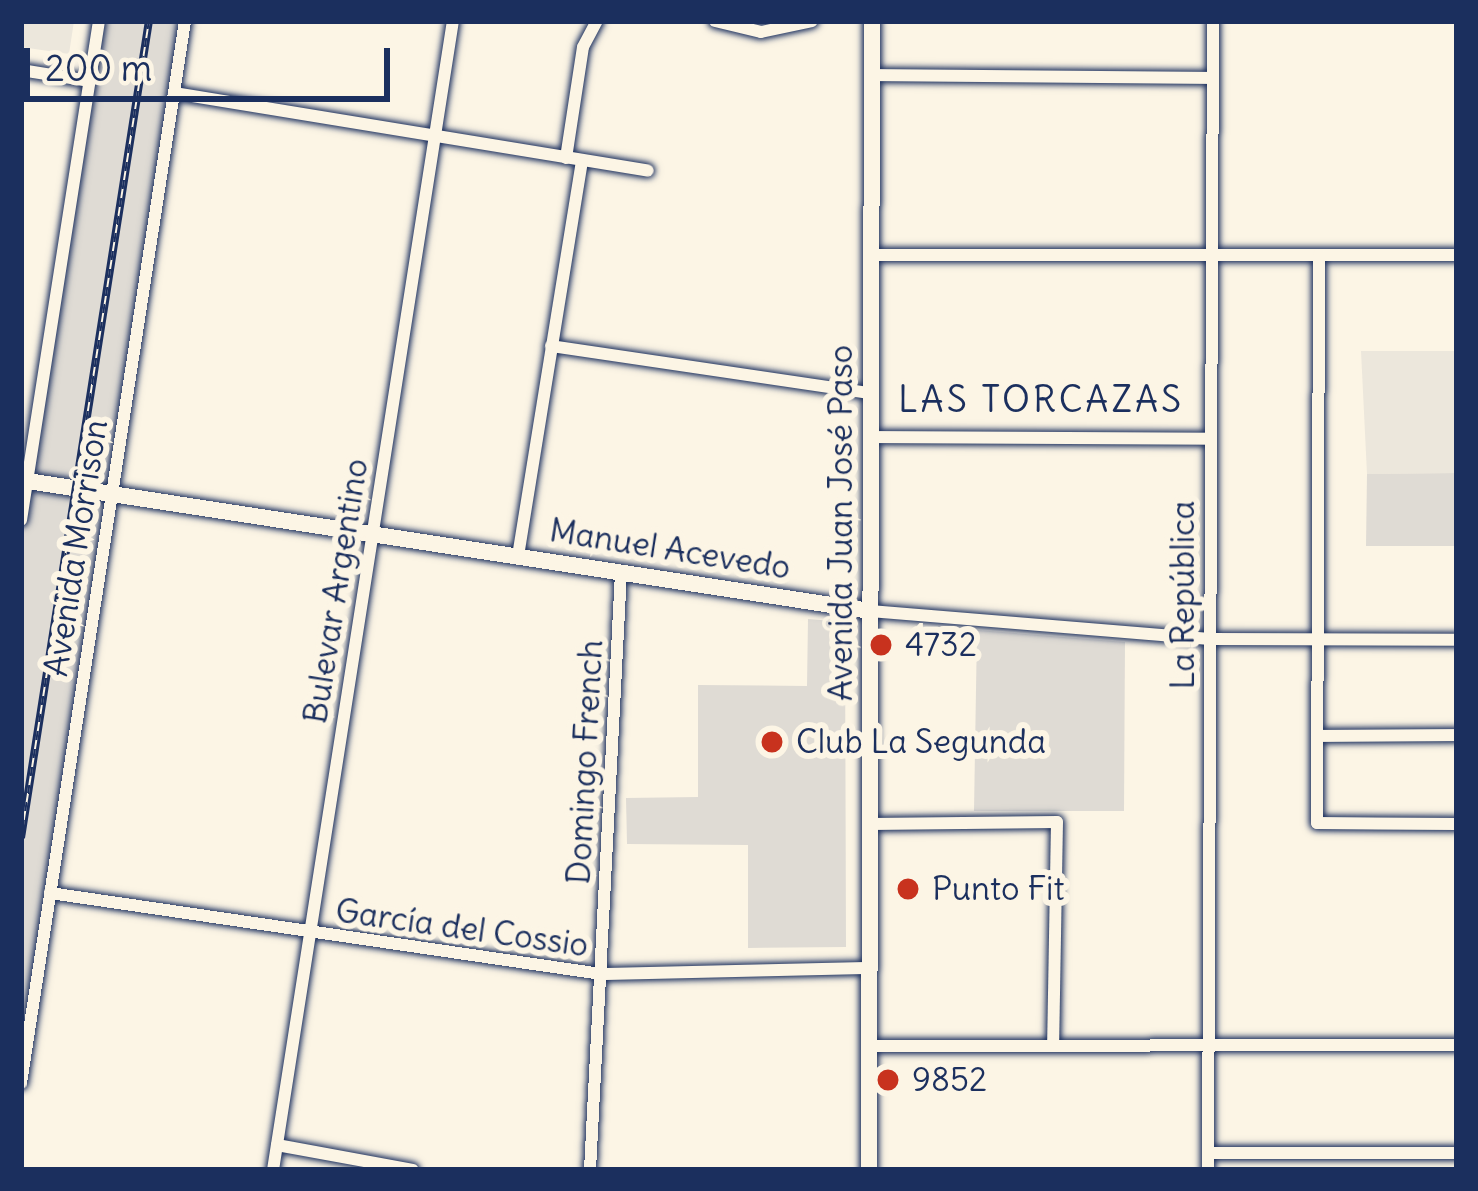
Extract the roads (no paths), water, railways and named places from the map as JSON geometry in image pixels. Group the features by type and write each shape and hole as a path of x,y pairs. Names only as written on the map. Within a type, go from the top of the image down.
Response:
{"main road":[{"name":"Avenida Juan José Paso","path":"869,1170 872,21"},
{"name":"Manuel Acevedo","path":"24,480 870,611"}],"street":[{"path":"21,520 100,21"},
{"name":"Avenida Morrison","path":"21,1083 185,21"},
{"name":"Bulevar Argentino","path":"273,1170 453,21"},
{"path":"566,158 584,47 597,21"},
{"path":"715,21 761,32 812,21"},
{"name":"La República","path":"1208,1170 1213,21"},
{"path":"21,70 90,81"},
{"path":"872,75 1212,78"},
{"path":"174,93 648,171"},
{"path":"518,556 582,161"},
{"path":"871,255 1457,255"},
{"path":"1319,255 1317,823 1457,824"},
{"path":"551,346 871,393"},
{"path":"871,437 1211,440"},
{"name":"Domingo French","path":"590,1170 621,572"},
{"name":"Manuel Acevedo","path":"870,611 1210,640 1457,640"},
{"path":"1317,736 1457,735"},
{"path":"870,824 1057,822 1053,1046"},
{"name":"García del Cossio","path":"50,893 310,935 601,974 870,968"},
{"path":"869,1046 1457,1046"},
{"path":"277,1145 412,1170"},
{"path":"1208,1153 1457,1153"}],"railway":[{"path":"21,838 149,21"}],"place":[{"name":"4732","path":"881,645"},
{"name":"Club La Segunda","path":"772,742"},
{"name":"Punto Fit","path":"908,889"},
{"name":"9852","path":"888,1080"}],"district":[{"name":"LAS TORCAZAS","path":"1041,400"}]}
